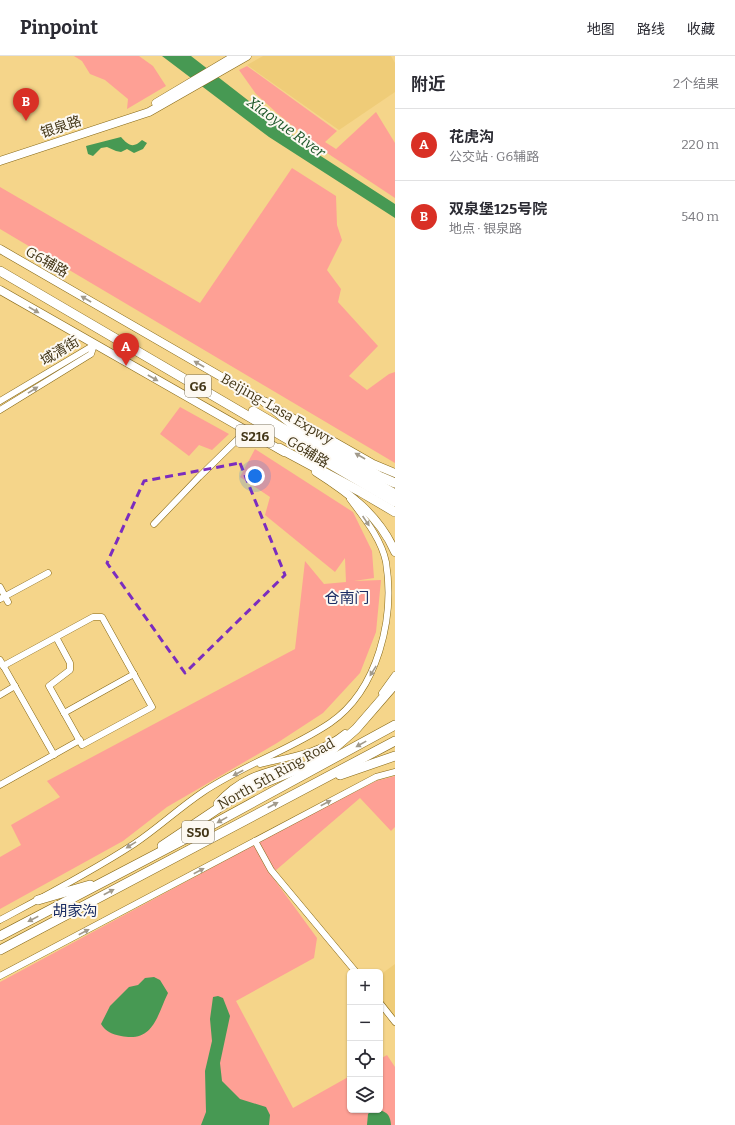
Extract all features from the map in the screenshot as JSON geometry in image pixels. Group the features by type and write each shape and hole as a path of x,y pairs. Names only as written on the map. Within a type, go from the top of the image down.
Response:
{"highway":[{"name":"Beijing-Lasa Expwy","path":"0,265 395,494"},
{"name":"Beijing-Lasa Expwy","path":"0,271 395,502"},
{"path":"265,402 293,425 395,484"},
{"path":"279,448 362,492 395,512"},
{"path":"38,900 111,879 210,813 228,792 241,783 259,775 306,762 339,746 356,729 385,692 395,684"},
{"name":"North 5th Ring Road","path":"0,936 111,879 395,725"},
{"name":"North 5th Ring Road","path":"0,950 395,741"},
{"path":"298,791 395,756"}],"main road":[{"name":"银泉路","path":"224,66 236,56"},
{"name":"银泉路","path":"0,161 131,118 182,91 224,66 247,56"},
{"name":"G6辅路","path":"0,249 373,464 395,474"},
{"name":"G6辅路","path":"0,290 246,431 279,448 343,489 364,506 387,536 395,552"}],"street":[{"name":"域清街","path":"0,401 94,344"},
{"name":"域清街","path":"0,410 91,354 94,344"},
{"path":"154,524 198,477 246,431"},
{"path":"0,920 38,900 134,844 204,792 330,722 355,698 377,663 384,644 390,602 386,562 376,537 343,489"},
{"path":"0,587 5,599 48,573"},
{"path":"4,666 56,637 93,617 102,617 152,707 82,745 49,686 70,670 70,663 56,637"},
{"path":"0,660 54,755"},
{"path":"64,712 134,674"},
{"path":"251,766 306,753 340,737 353,726 385,692 395,675"},
{"path":"0,695 15,686"},
{"path":"0,785 80,740"},
{"path":"0,976 376,777 395,772"},
{"path":"255,841 271,870 354,969"},
{"path":"382,1005 395,1022"}],"highlighted area":[{"path":"240,463 285,575 185,673 107,563 144,481"}],"shaded area":[{"path":"74,56 139,56 153,66 166,86 127,109 128,99 105,80 90,74 82,61"},
{"path":"162,56 191,56 313,151 395,204 395,218 269,137"},
{"path":"263,56 391,56 395,63 395,92 339,130 247,65"},
{"path":"247,66 337,131 325,142 336,149 376,112 395,143 395,198 318,147 278,114 256,94 239,70"},
{"path":"121,137 131,145 139,143 142,140 147,143 143,149 134,153 127,149 121,152 107,147 101,148 93,156 88,154 86,146"},
{"path":"292,168 336,196 337,225 342,240 327,270 341,289 338,302 378,346 349,376 367,390 389,374 395,372 395,463 0,229 0,187 200,303"},
{"path":"180,407 229,434 212,450 199,445 189,456 160,434"},
{"path":"255,449 353,512 372,551 374,578 354,581 381,580 376,632 360,673 323,713 277,743 167,807 123,841 0,909 0,857 21,845 11,825 60,797 47,781 295,649 305,561 324,584 346,582 345,558 335,572 265,515 270,497 240,477"},
{"path":"395,776 395,827 391,831 360,798 275,871 259,841 376,781"},
{"path":"254,845 266,868 317,938 314,958 236,1001 293,1108 347,1078 347,1113 383,1113 383,1057 387,1055 395,1067 395,1125 0,1125 0,982"},
{"path":"395,964 395,1017 383,1002 383,973"},
{"path":"154,977 160,980 168,993 153,1025 141,1035 132,1037 121,1036 105,1029 101,1024 110,1006 129,987 138,985 145,978"},
{"path":"218,996 223,998 230,1016 220,1063 222,1081 240,1099 266,1107 270,1115 269,1125 201,1125 206,1112 205,1071 212,1041 210,1019 213,997"},
{"path":"383,1111 388,1115 391,1125 367,1125 368,1114 383,1113"}],"place":[{"name":"双泉堡125号院","path":"26,121"},
{"name":"花虎沟","path":"126,366"}],"district":[{"name":"仓南门","path":"347,598"},
{"name":"胡家沟","path":"75,911"}],"water label":[{"name":"Xiaoyue River","path":"286,127"}]}
